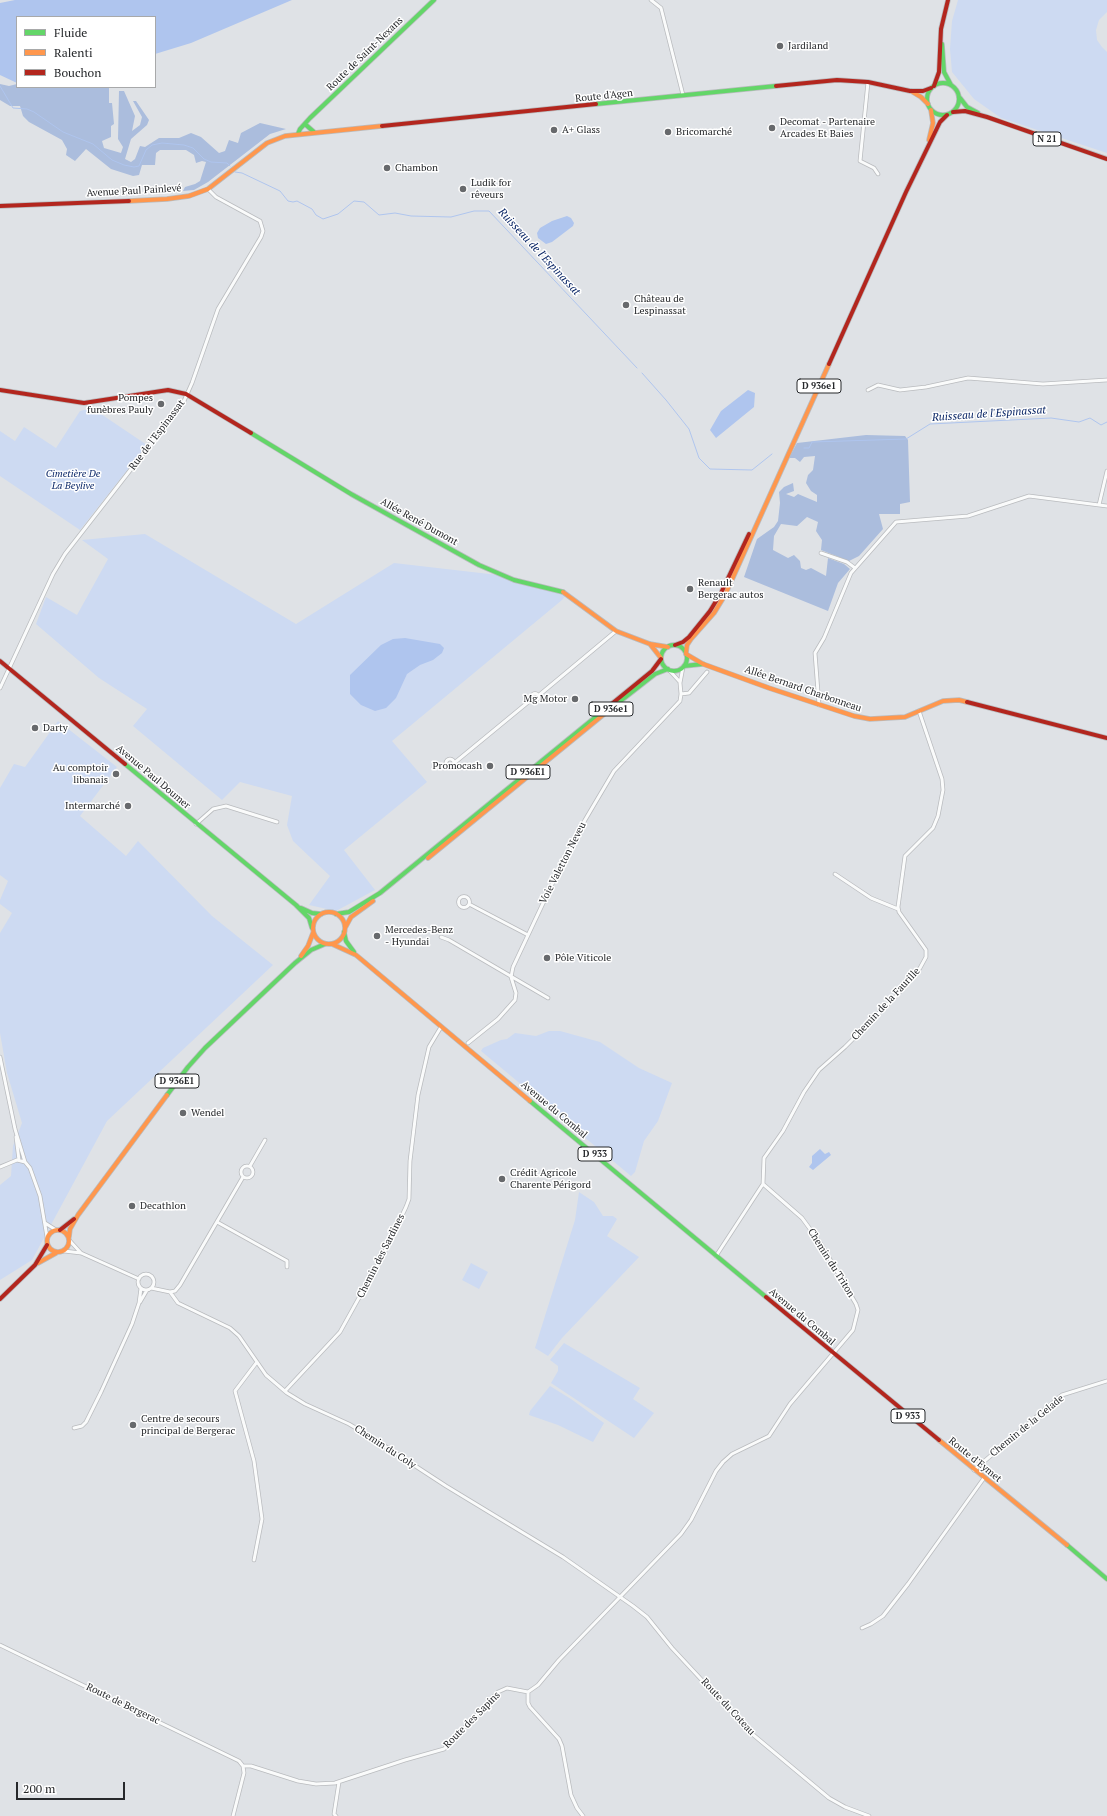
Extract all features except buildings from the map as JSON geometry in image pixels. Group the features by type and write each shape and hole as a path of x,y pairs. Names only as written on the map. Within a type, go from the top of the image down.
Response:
{"main road":[{"name":"Route de Saint-Nexans","path":"300,134 307,123 434,0"},
{"path":"941,29 945,77 958,92 960,98 957,108 947,115 939,115 931,110 928,104 928,96 939,72 941,29 948,0"},
{"name":"Route d'Agen","path":"300,134 837,80 868,82 910,91 924,91 933,87"},
{"path":"933,87 942,83 951,84"},
{"name":"Route d'Agen","path":"910,91 921,97 928,104"},
{"name":"N 21","path":"960,98 967,107 986,117"},
{"name":"D 936e1","path":"675,645 683,642 710,611 721,593 741,552 902,195 925,151 933,123 931,110"},
{"name":"N 21","path":"953,112 965,111 986,117 1107,160"},
{"name":"D 936e1","path":"686,653 687,645 691,639 714,614 725,595 906,192 940,122 947,115"},
{"path":"307,123 310,130 315,132"},
{"name":"Avenue Paul Painlevé","path":"0,206 167,199 189,196 208,189 267,143 280,138 300,134"},
{"name":"Allée René Dumont","path":"0,390 84,403 168,390 188,395 351,494 479,565 514,580 558,590 567,594 616,631 650,644 668,647"},
{"path":"650,644 664,665 669,669 677,670 684,666 703,664"},
{"path":"661,659 663,652 668,647 675,645 682,647 686,653 703,664"},
{"path":"684,666 687,660 686,653"},
{"name":"D 936E1","path":"336,914 349,912 380,893 652,671 661,659"},
{"name":"Avenue Paul Doumer","path":"0,661 296,905"},
{"name":"Allée Bernard Charbonneau","path":"703,664 819,705 854,716 870,719 889,720 904,717 943,701 959,700 1107,738"},
{"name":"D 936e1","path":"557,753 641,684 655,674 669,669"},
{"name":"D 936E1","path":"345,930 351,917 395,885 557,753"},
{"path":"296,905 312,913 321,914 326,912 336,914 342,920 345,930 340,940 332,944 320,942 313,933 309,918 296,905"},
{"path":"312,928 315,920 321,914"},
{"name":"D 933","path":"345,930 346,941 356,955"},
{"name":"D 936E1","path":"295,963 308,946 313,933"},
{"name":"D 936E1","path":"69,1239 70,1229 78,1215 188,1067 216,1037 295,963 312,950 325,944"},
{"name":"D 933","path":"332,944 356,955"},
{"name":"Avenue du Combal","path":"356,955 440,1027 833,1353"},
{"name":"D 936E1","path":"58,1230 78,1215"},
{"path":"0,1299 35,1265 56,1253 64,1251 69,1245 69,1239 65,1232 58,1230 47,1237 47,1245 35,1265"},
{"path":"47,1245 56,1253"},
{"name":"Route d'Eymet","path":"833,1353 1107,1579"}],"street":[{"path":"651,0 661,8 683,95"},
{"path":"868,82 860,161 874,168 878,174"},
{"name":"Rue de l'Espinassat","path":"0,688 48,584 65,554 188,395 218,309 261,237 262,231 260,221 216,197 208,189"},
{"path":"868,390 878,385 900,390 926,387 968,378 1043,384 1107,380"},
{"path":"1100,505 1107,471"},
{"path":"819,705 815,653 824,638 847,580 855,568 896,522 968,516 1028,496 1107,506"},
{"path":"821,553 847,562 855,568"},
{"path":"453,764 532,699 531,695 534,693 538,696 616,631"},
{"path":"681,694 680,683 684,666"},
{"path":"669,669 680,683"},
{"name":"Voie Valetton Neveu","path":"511,977 513,967 554,880 611,775 674,708 680,701 681,694 689,692 706,672"},
{"path":"835,874 871,898 898,909 905,856 932,828 938,816 943,790 942,779 919,711"},
{"path":"196,824 213,809 226,806 277,822"},
{"path":"469,904 528,935"},
{"name":"Chemin de la Faurille","path":"763,1184 764,1158 783,1131 804,1092 820,1070 897,995 923,963 926,957 926,950 898,909"},
{"path":"441,937 449,940 548,998"},
{"path":"468,1043 512,1006 516,993 511,977"},
{"name":"Chemin des Sardines","path":"285,1391 340,1332 386,1251 406,1207 409,1199 410,1162 418,1095 429,1048 440,1027"},
{"path":"0,1057 15,1130 19,1160"},
{"path":"15,1130 25,1162 30,1168 40,1196 47,1237"},
{"path":"250,1166 266,1140"},
{"path":"0,1167 19,1160 25,1162"},
{"path":"243,1177 240,1173 242,1168 246,1165 250,1166"},
{"path":"243,1177 249,1178 252,1176 253,1170 250,1166"},
{"path":"170,1292 175,1291 180,1285 243,1177"},
{"path":"716,1256 763,1184"},
{"name":"Chemin du Triton","path":"619,1597 686,1528 720,1466 732,1454 769,1436 774,1431 785,1411 853,1330 858,1310 856,1304 821,1244 802,1218 763,1184"},
{"path":"217,1222 287,1261 287,1267"},
{"path":"45,1223 58,1230"},
{"path":"69,1239 81,1253"},
{"path":"64,1251 81,1253"},
{"name":"Chemin du Coly","path":"81,1253 139,1279 148,1274 162,1289"},
{"path":"74,1428 82,1426 86,1422 118,1355 138,1303 141,1288 138,1283 139,1279"},
{"path":"138,1303 147,1290 151,1288 154,1282"},
{"path":"141,1288 147,1290"},
{"name":"Chemin du Coly","path":"151,1288 162,1289 170,1292 178,1303 217,1321 239,1336 271,1380 285,1391 305,1404 342,1420 362,1432 563,1558 619,1597"},
{"path":"254,1560 262,1519 254,1461 234,1391 242,1379 256,1366 257,1362"},
{"name":"Chemin de la Gelade","path":"974,1470 1062,1395 1107,1381"},
{"path":"862,1628 883,1616 918,1572 984,1478"},
{"path":"583,1816 577,1808 571,1795 562,1746 559,1739 528,1704 528,1692 538,1684 619,1597"},
{"name":"Route du Coteau","path":"619,1597 647,1617 672,1648 751,1733 829,1798 845,1807 869,1816"},
{"name":"Route de Bergerac","path":"0,1645 214,1748 239,1761 243,1766"},
{"name":"Route des Sapins","path":"243,1766 251,1766 298,1781 316,1784 339,1782 378,1768 444,1749 498,1692 507,1688 528,1692"},
{"path":"233,1816 242,1783 244,1773 243,1766"},
{"path":"336,1816 334,1814 339,1782"}],"green space":[{"path":"958,0 1107,0 1107,12 1099,20 1096,30 1097,40 1107,52 1107,153 1001,118 974,99 952,72 950,49 952,21"},
{"name":"Cimetière De La Beylive","path":"92,408 147,445 80,530 0,476 0,431 15,441 24,427 56,448 80,411"},
{"path":"145,534 296,624 394,563 498,575 567,594 562,600 392,741 427,782 344,850 375,890 336,911 309,905 330,876 293,841 287,825 292,796 240,782 222,800 133,726 147,709 99,678 36,624 46,597 77,615 108,559 82,540"},
{"path":"58,721 117,767 80,816 126,856 138,841 212,916 273,965 107,1121 32,1260 0,1280 0,1185 11,1176 13,1146 22,1123 7,1073 0,1033 0,933 12,913 0,904 0,900 8,881 0,875 0,788 14,764 25,767"},
{"path":"549,1031 560,1031 600,1042 639,1068 672,1083 658,1121 644,1141 635,1172 631,1176 481,1051 483,1048 507,1039 515,1033 536,1036"},
{"path":"579,1192 594,1202 603,1216 613,1216 617,1219 607,1236 639,1257 562,1338 548,1356 535,1348 575,1220"},
{"path":"471,1263 488,1272 479,1289 462,1280"},
{"path":"564,1343 640,1388 633,1399 654,1413 634,1438 551,1383 558,1371 558,1366 550,1360"},
{"path":"550,1386 604,1423 593,1442 558,1425 529,1415 530,1411"}],"shaded area":[{"path":"15,0 292,0 191,43 156,54 156,16 16,16 16,83 0,75 0,3"},
{"path":"0,84 9,86 16,84 16,88 109,88 109,103 112,103 114,124 111,126 111,137 102,141 104,148 121,153 123,147 118,139 119,91 124,91 135,116 132,131 140,125 142,117 133,101 136,101 149,120 147,125 131,139 125,159 131,162 135,159 140,146 145,147 159,138 179,138 191,133 201,137 219,153 225,151 229,140 238,143 241,133 260,123 286,129 270,134 208,182 194,190 183,191 185,187 200,181 206,162 202,161 196,163 194,155 186,150 160,150 156,153 155,165 142,165 139,175 133,176 111,169 86,149 75,161 66,155 67,149 62,140 29,122 23,116 20,106 10,106 0,100"},
{"path":"567,216 571,218 574,223 573,226 552,242 546,244 538,238 537,233 540,228 552,221"},
{"path":"748,390 755,393 754,407 716,438 710,430 721,411"},
{"path":"866,435 905,436 908,440 910,502 900,504 900,514 879,514 883,529 859,556 849,561 821,550 822,540 816,531 818,522 807,517 797,526 781,524 774,536 773,550 788,558 794,555 800,561 801,568 806,570 811,568 826,576 828,558 844,564 850,569 838,583 828,611 744,577 757,539 774,527 778,521 780,503 779,492 784,487 793,483 794,491 786,494 794,497 798,494 817,502 817,495 811,491 806,483 808,475 813,470 815,456 804,457 800,462 795,458 789,458 797,443"},
{"path":"405,638 440,644 444,648 442,653 433,660 420,665 407,674 396,698 386,708 375,711 361,705 350,694 350,675 381,645 393,639"},
{"path":"820,1149 825,1154 829,1152 831,1155 813,1170 809,1167 812,1163 812,1156"}],"waterway":[{"name":"Ruisseau de l'Espinassat","path":"0,86 13,108 27,109 34,112 63,132 93,144 112,160 124,165 134,167 139,166 146,150 152,145 162,143 184,145 193,148 204,159 211,162 227,163 230,166"},
{"name":"Ruisseau de l'Espinassat","path":"235,172 242,173 280,191 288,201 297,201 312,209 316,215 323,219 338,214 354,201 364,202 379,215 395,213 411,216 451,217 474,211 489,211 637,368"},
{"name":"Ruisseau de l'Espinassat","path":"642,373 689,429 699,458 710,469 752,470 772,454"},
{"name":"Ruisseau de l'Espinassat","path":"804,448 809,448 812,442 906,439 930,424 1051,418 1079,422 1090,418 1101,425 1107,422"}],"traffic: fast":[{"path":"298,134 300,129 310,118 434,0"},
{"path":"942,44 944,72 951,85"},
{"path":"940,83 946,83 956,90 959,99 958,105 952,112 946,115 940,115 930,108 927,102 927,96 934,86 940,83"},
{"path":"596,104 776,86"},
{"path":"960,98 967,107 978,113"},
{"path":"306,125 314,132"},
{"path":"251,433 351,494 479,565 514,580 563,592"},
{"path":"674,645 683,649 687,658 683,667 674,671 665,667 661,658 665,649 674,645"},
{"path":"684,666 703,664"},
{"path":"609,710 655,674 668,669"},
{"path":"336,914 349,912 380,893 603,711"},
{"path":"125,764 296,905 309,918 312,928"},
{"path":"301,908 312,913 321,914"},
{"path":"344,932 346,941 354,952"},
{"path":"167,1095 188,1067 205,1048 295,963 311,950 325,944"},
{"path":"530,1101 766,1297"},
{"path":"1067,1545 1107,1579"}],"traffic: slow":[{"path":"911,91 921,97 928,104"},
{"path":"929,140 933,123 931,110"},
{"path":"129,201 189,196 208,189 267,143 285,136 382,126"},
{"path":"686,653 687,645 691,639 714,613 725,595 829,364"},
{"path":"563,592 616,631 650,644 668,647"},
{"path":"650,644 661,658"},
{"path":"686,654 703,664 769,688 854,716 870,719 905,717 943,701 959,700 967,702"},
{"path":"428,858 609,710"},
{"path":"345,928 351,917 373,901"},
{"path":"326,912 332,912 342,919 345,928 344,934 338,941 332,944 326,944 316,937 313,931 313,925 320,915 326,912"},
{"path":"301,956 308,946 313,933"},
{"path":"332,944 356,955 530,1101"},
{"path":"69,1237 70,1229 78,1215 167,1095"},
{"path":"54,1230 62,1230 69,1237 69,1241 69,1245 62,1252 54,1252 47,1245 47,1237 54,1230"},
{"path":"38,1263 56,1253"},
{"path":"939,1440 1067,1545"}],"traffic: jam":[{"path":"934,86 939,72 941,29 948,0"},
{"path":"776,86 837,80 868,82 910,91 923,91 931,88"},
{"path":"382,126 596,104"},
{"path":"953,112 965,111 987,117 1107,159"},
{"path":"829,364 906,192 940,122 947,115"},
{"path":"0,206 129,201"},
{"path":"0,390 84,403 168,390 186,394 251,433"},
{"path":"675,645 683,642 689,637 710,611 721,593 749,534"},
{"path":"603,711 652,671 661,659"},
{"path":"0,661 125,764"},
{"path":"967,702 1107,738"},
{"path":"60,1230 74,1219"},
{"path":"0,1299 35,1265 47,1245"},
{"path":"766,1297 939,1440"}],"place":[{"name":"Jardiland","path":"780,46"},
{"name":"Decomat - Partenaire Arcades Et Baies","path":"772,128"},
{"name":"A+ Glass","path":"554,130"},
{"name":"Bricomarché","path":"668,132"},
{"name":"Chambon","path":"387,168"},
{"name":"Ludik for rêveurs","path":"463,189"},
{"name":"Château de Lespinassat","path":"626,305"},
{"name":"Pompes funèbres Pauly","path":"161,404"},
{"name":"Renault Bergerac autos","path":"690,589"},
{"name":"Mg Motor","path":"575,699"},
{"name":"Darty","path":"35,728"},
{"name":"Promocash","path":"490,766"},
{"name":"Au comptoir libanais","path":"116,774"},
{"name":"Intermarché","path":"128,806"},
{"name":"Mercedes-Benz - Hyundai","path":"377,936"},
{"name":"Pôle Viticole","path":"547,958"},
{"name":"Wendel","path":"183,1113"},
{"name":"Crédit Agricole Charente Périgord","path":"502,1179"},
{"name":"Decathlon","path":"132,1206"},
{"name":"Centre de secours principal de Bergerac","path":"133,1425"}]}
